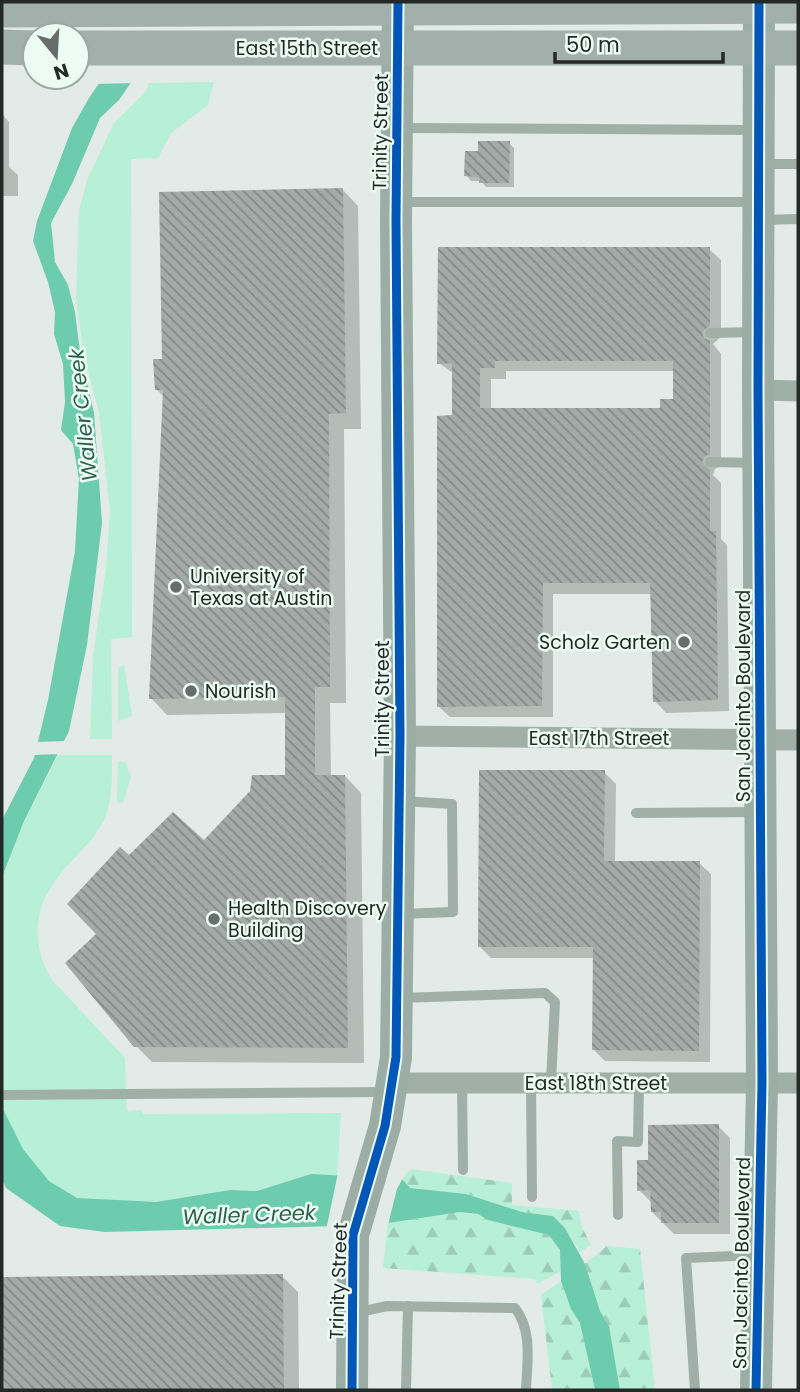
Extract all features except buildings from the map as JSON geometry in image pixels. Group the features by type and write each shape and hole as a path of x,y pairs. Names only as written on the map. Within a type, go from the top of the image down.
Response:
{"main road":[{"name":"San Jacinto Boulevard","path":"756,1390 762,1083 758,463 759,4"},
{"name":"East 15th Street","path":"2,10 398,5 798,6"},
{"name":"Trinity Street","path":"352,1390 356,1220 393,1087 397,998 400,736 398,5"},
{"path":"2,47 21,48"},
{"name":"East 15th Street","path":"91,48 798,48"}],"street":[{"path":"758,390 798,391"},
{"name":"East 17th Street","path":"400,736 798,740"},
{"name":"East 18th Street","path":"393,1087 462,1082 798,1083"}],"lane":[{"path":"397,128 759,130"},
{"path":"759,164 798,164"},
{"path":"397,202 759,211 798,219"},
{"path":"710,333 758,332"},
{"path":"710,462 758,463"},
{"path":"398,914 453,912 452,804 399,801"},
{"path":"636,813 761,812"},
{"path":"397,998 545,993 555,1002 541,1082 532,1197"},
{"path":"462,1082 463,1170"},
{"path":"618,1215 617,1141 638,1142 639,1083"},
{"path":"2,1095 117,1095 393,1087"},
{"path":"695,1390 686,1258 759,1255"},
{"path":"353,1314 387,1306 515,1308 524,1320 527,1336 526,1390"},
{"path":"406,1390 408,1306"}],"green space":[{"path":"214,82 208,105 171,133 158,158 131,159 132,637 111,639 112,739 90,739 93,656 106,569 110,511 99,412 84,356 76,298 79,210 87,180 114,123 146,91 149,83"},
{"path":"124,665 132,716 118,721 118,668"},
{"path":"58,755 112,755 111,788 107,812 99,829 59,876 46,896 38,920 39,945 46,969 53,981 125,1058 127,1111 141,1110 143,1114 341,1113 337,1177 311,1174 257,1191 230,1190 156,1202 117,1202 77,1198 49,1181 23,1149 2,1107 2,877 24,821"},
{"path":"118,761 126,763 131,777 123,803 117,802"},
{"path":"411,1169 512,1183 512,1205 579,1211 581,1225 591,1245 580,1252 565,1228 553,1216 522,1212 466,1194 410,1188 402,1179"},
{"path":"460,1212 492,1218 549,1235 560,1250 561,1271 537,1284 535,1279 383,1268 388,1222"},
{"path":"607,1246 640,1249 655,1390 620,1390 609,1326 600,1311 585,1264"},
{"path":"561,1281 571,1309 580,1323 595,1390 552,1390 541,1295"}],"water":[{"name":"Waller Creek","path":"145,62 119,100 100,118 72,184 51,223 55,262 68,285 75,312 80,352 94,413 102,523 87,645 69,731 24,821 2,877 2,820 34,758 48,700 75,551 79,479 73,444 61,430 65,402 63,364 54,334 55,312 48,282 33,241 37,221 72,128 89,98 102,79"},
{"name":"Waller Creek","path":"2,1107 23,1149 49,1181 77,1198 156,1202 230,1190 257,1191 311,1174 402,1179 410,1188 466,1194 522,1212 553,1216 565,1228 585,1264 600,1311 609,1326 620,1390 595,1390 580,1323 571,1309 561,1281 560,1250 549,1235 488,1220 478,1214 460,1212 375,1225 105,1232 60,1226 6,1188 2,1179"}],"pier":[{"path":"120,2 168,22 135,83 95,84"},
{"path":"68,741 63,754 31,755 34,742"},
{"path":"338,1173 404,1176 397,1189 388,1225 326,1230"}],"cycle path":[{"path":"352,1390 353,1235 385,1126 396,1057 400,736 396,220 398,2"},
{"path":"756,1390 762,1083 759,2"}],"place":[{"name":"University of Texas at Austin","path":"176,587"},
{"name":"Scholz Garten","path":"684,642"},
{"name":"Nourish","path":"191,691"},
{"name":"Health Discovery Building","path":"214,919"}]}
